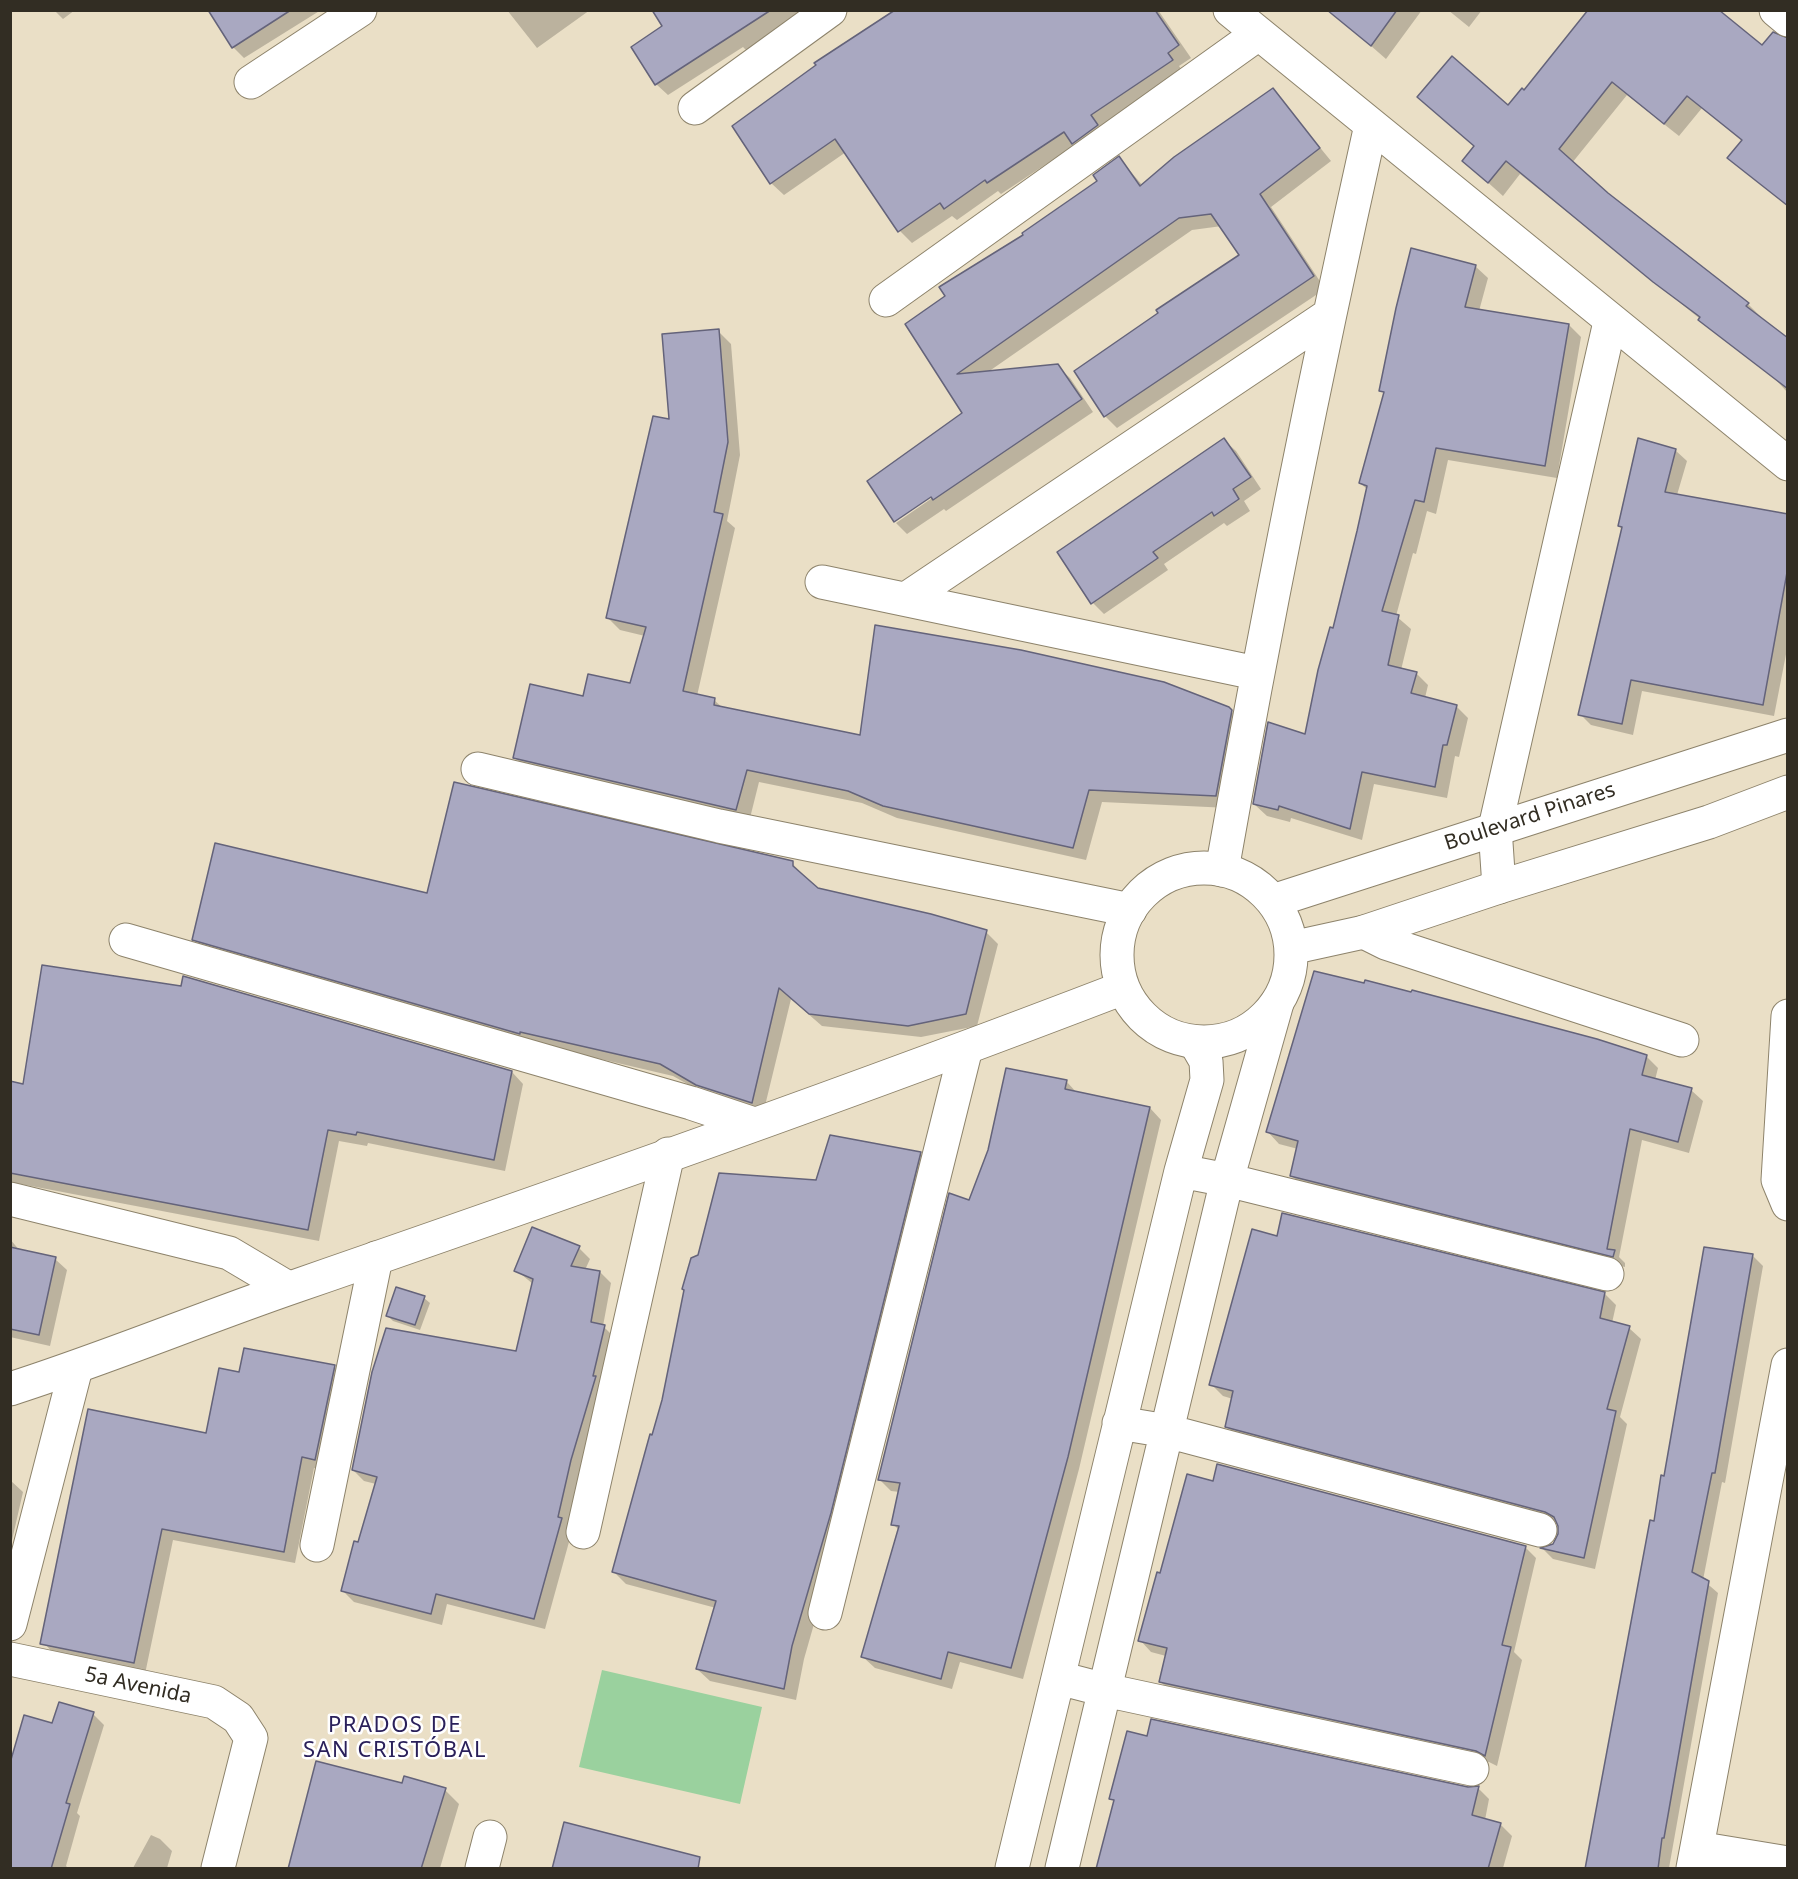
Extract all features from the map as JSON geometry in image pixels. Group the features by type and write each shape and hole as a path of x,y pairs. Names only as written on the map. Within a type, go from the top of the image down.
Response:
{"street":[{"path":"251,82 360,10"},
{"path":"695,108 830,10"},
{"path":"1230,10 1610,322 1788,464"},
{"path":"1776,10 1788,20"},
{"path":"886,300 1258,34"},
{"path":"1222,870 1256,674 1329,315 1371,125"},
{"path":"906,599 1329,315"},
{"path":"1499,886 1495,828 1610,322"},
{"path":"822,582 1256,674"},
{"name":"Boulevard Pinares","path":"1273,901 1788,735"},
{"path":"478,769 719,826 1130,910"},
{"path":"1291,948 1364,932 1499,886 1709,822 1788,792"},
{"path":"1062,1869 1227,1180 1277,1004 1289,977 1291,948 1286,923 1273,901 1250,881 1222,870 1196,868 1170,875 1148,889 1130,910 1119,935 1117,962 1123,988 1135,1009 1151,1026 1172,1037 1195,1042 1219,1041 1242,1034 1261,1021 1277,1004"},
{"path":"1364,932 1386,944 1682,1040"},
{"path":"126,940 680,1100 754,1124"},
{"path":"10,1389 76,1368 288,1288 966,1048 1123,988"},
{"path":"1788,1016 1778,1180 1788,1204"},
{"path":"1012,1869 1181,1172 1208,1080 1206,1061 1195,1042"},
{"path":"825,1613 966,1048"},
{"path":"583,1532 668,1154"},
{"path":"1181,1172 1227,1180 1607,1274"},
{"path":"10,1199 229,1253 288,1288"},
{"path":"317,1545 376,1258"},
{"path":"1788,1365 1695,1858 1788,1863"},
{"path":"10,1624 76,1368"},
{"path":"1119,1423 1167,1431 1540,1530"},
{"name":"5a Avenida","path":"10,1659 214,1702 238,1718 251,1738 218,1869"},
{"path":"1059,1678 1105,1690 1472,1768"},
{"path":"482,1869 490,1837"}],"green space":[{"path":"602,1670 762,1707 740,1804 579,1767"}],"building":[{"path":"208,10 291,10 232,48"},
{"path":"652,10 771,10 655,85 631,47 662,26"},
{"path":"895,10 1155,10 1179,45 1168,53 1173,60 1091,115 1098,125 1072,144 1064,132 987,183 985,180 944,209 940,203 898,232 835,139 770,184 732,126 816,65 814,63"},
{"path":"1327,10 1397,10 1371,46"},
{"path":"1588,10 1719,10 1762,45 1773,32 1788,38 1788,206 1727,158 1742,140 1687,96 1664,124 1612,82 1559,149 1608,193 1749,303 1746,306 1788,338 1788,389 1698,320 1700,317 1653,282 1506,161 1488,183 1462,161 1474,146 1417,97 1452,56 1508,105 1522,88 1524,90"},
{"path":"1273,88 1320,148 1260,194 1314,276 1104,417 1074,371 1158,313 1156,310 1239,255 1211,214 1179,218 957,374 1058,364 1082,399 933,500 931,497 894,522 867,481 962,413 905,324 945,296 939,287 1023,235 1022,233 1097,181 1093,175 1119,156 1140,186 1174,157"},
{"path":"1411,248 1476,265 1465,307 1569,324 1545,466 1436,448 1424,502 1415,500 1382,611 1399,615 1388,665 1417,672 1411,693 1457,705 1447,745 1443,745 1435,787 1362,772 1350,829 1279,806 1278,810 1253,804 1268,722 1305,734 1318,670 1330,627 1333,628 1367,486 1359,483 1384,392 1379,391"},
{"path":"719,329 728,442 714,512 723,514 683,691 715,698 714,705 860,735 875,625 1021,650 1164,682 1229,707 1232,710 1216,796 1089,790 1073,848 883,806 848,791 747,770 736,810 513,758 530,684 583,696 588,674 630,683 646,627 606,618 653,416 669,419 662,334"},
{"path":"1224,438 1251,477 1233,489 1239,499 1214,516 1212,512 1153,552 1158,558 1091,604 1057,552"},
{"path":"1638,438 1676,449 1665,492 1788,514 1788,567 1763,705 1631,680 1622,724 1578,715 1622,527 1618,526"},
{"path":"454,782 793,861 793,866 818,888 931,914 987,930 966,1014 908,1026 809,1014 779,988 752,1103 696,1085 660,1064 520,1032 520,1034 192,940 215,843 427,893"},
{"path":"42,965 181,986 183,976 512,1071 494,1160 357,1132 356,1135 328,1130 308,1230 10,1173 10,1081 23,1084"},
{"path":"1314,971 1364,983 1365,980 1411,992 1412,990 1597,1039 1647,1055 1642,1075 1692,1088 1678,1142 1630,1129 1607,1249 1615,1250 1613,1257 1290,1176 1298,1141 1266,1132"},
{"path":"1006,1068 1067,1080 1065,1089 1150,1107 1068,1457 1011,1668 948,1652 941,1679 861,1657 899,1526 891,1525 900,1483 878,1480 949,1193 969,1200 988,1150"},
{"path":"830,1135 921,1152 831,1513 792,1646 784,1689 696,1669 716,1601 612,1572 650,1434 652,1435 662,1400 684,1290 682,1289 691,1258 698,1255 719,1173 816,1180"},
{"path":"1282,1213 1605,1292 1600,1318 1630,1326 1607,1409 1616,1411 1584,1558 1540,1548 1553,1544 1558,1534 1558,1526 1554,1517 1545,1512 1225,1427 1233,1391 1209,1385 1252,1229 1277,1236"},
{"path":"532,1227 580,1246 571,1266 600,1271 591,1322 605,1325 593,1376 596,1376 571,1460 558,1517 562,1518 534,1619 436,1594 431,1614 341,1591 354,1541 358,1542 377,1477 352,1470 372,1372 386,1328 516,1351 533,1279 514,1271"},
{"path":"10,1247 56,1257 39,1335 10,1329"},
{"path":"1704,1247 1753,1254 1715,1473 1712,1473 1692,1572 1709,1581 1664,1838 1662,1838 1658,1869 1585,1869 1650,1520 1654,1521 1661,1475 1664,1476"},
{"path":"396,1287 425,1296 415,1325 386,1316"},
{"path":"244,1348 335,1365 315,1460 302,1457 284,1552 162,1529 134,1663 40,1644 88,1409 206,1433 219,1368 239,1372"},
{"path":"1217,1464 1526,1546 1502,1645 1511,1647 1485,1756 1476,1751 1159,1682 1167,1648 1138,1641 1157,1572 1160,1573 1187,1474 1213,1481"},
{"path":"59,1702 94,1712 66,1803 70,1804 51,1869 10,1869 10,1763 24,1715 52,1723"},
{"path":"1151,1719 1468,1787 1479,1786 1472,1815 1501,1823 1488,1869 1096,1869 1114,1800 1109,1799 1127,1731 1147,1736"},
{"path":"316,1761 402,1783 404,1776 446,1788 421,1869 288,1869"},
{"path":"564,1822 700,1857 698,1869 552,1869"}],"district":[{"name":"PRADOS DE SAN CRISTÓBAL","path":"395,1739"}]}
